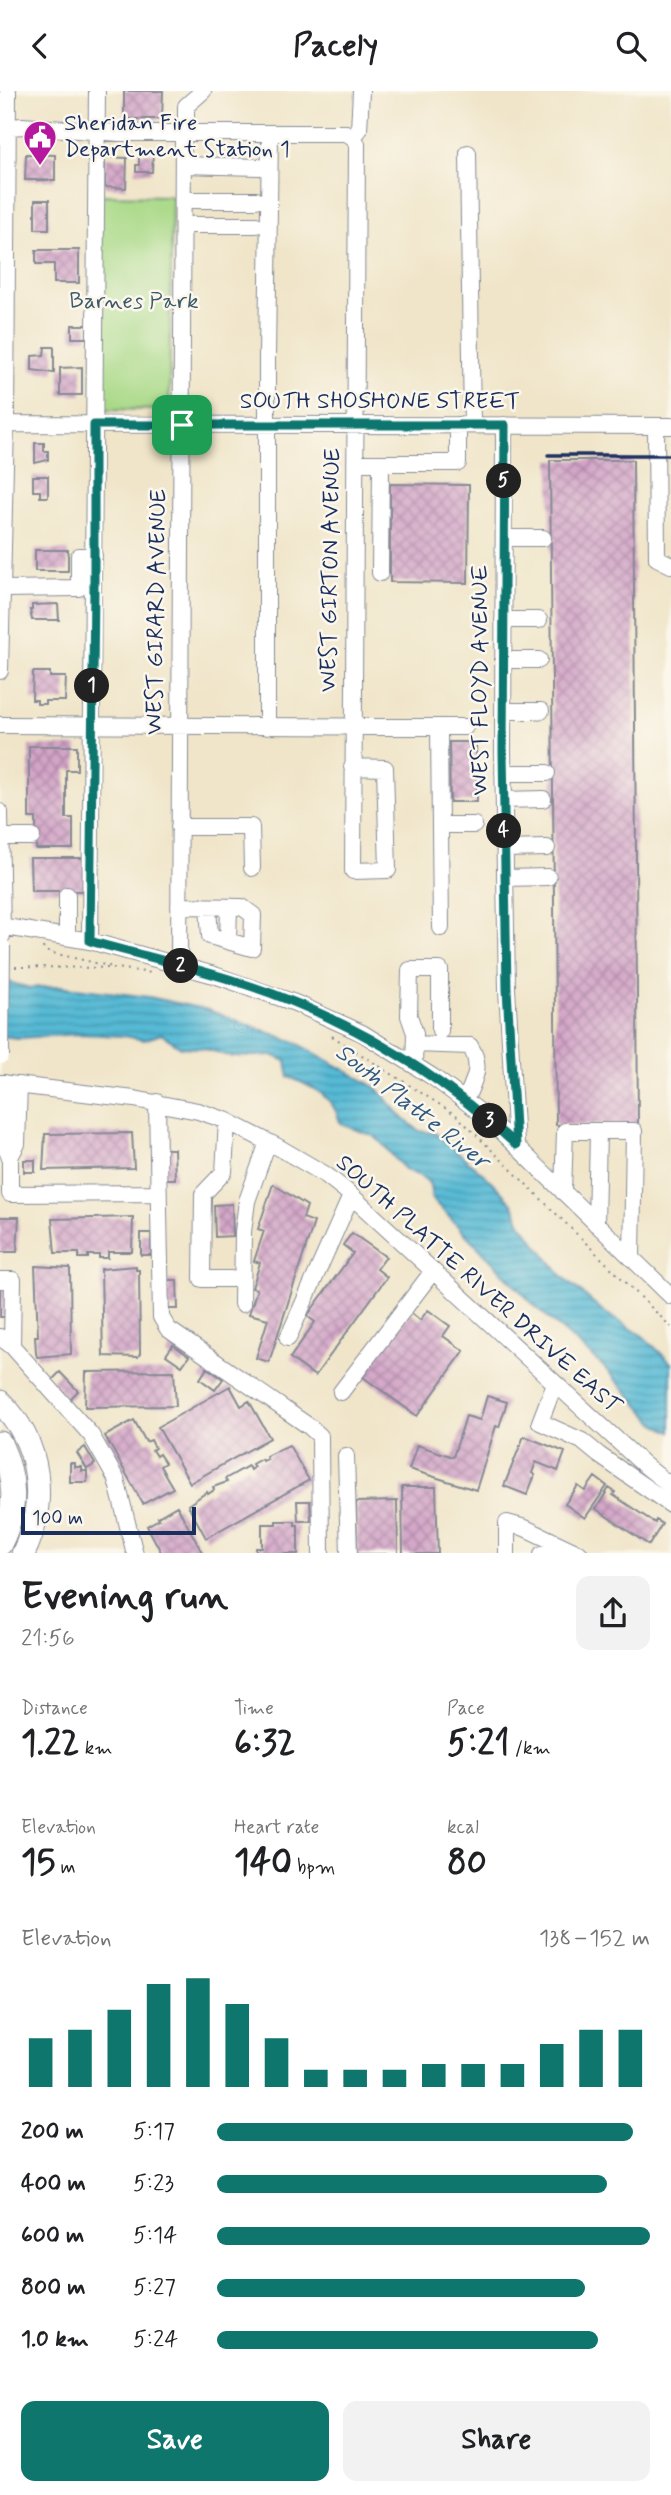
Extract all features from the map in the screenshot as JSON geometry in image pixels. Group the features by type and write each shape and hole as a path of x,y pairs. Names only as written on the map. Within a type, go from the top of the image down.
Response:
{"highway":[{"path":"0,1402 25,1436 34,1463 38,1492 29,1553"},
{"path":"0,1443 12,1472 14,1496 10,1521 0,1544"},
{"path":"23,1553 33,1529"}],"street":[{"path":"0,671 4,128 8,91"},
{"path":"90,941 89,726 94,556 97,91"},
{"name":"WEST GIRARD AVENUE","path":"179,965 183,165 186,106 204,91"},
{"name":"WEST GIRTON AVENUE","path":"352,767 385,768 387,870 353,871 352,836 352,767 352,727 357,144 353,137 359,130 360,91"},
{"path":"4,128 22,126 97,132 346,134 353,137"},
{"path":"267,727 270,134"},
{"path":"355,463 458,463 465,425 468,153"},
{"path":"183,165 259,167"},
{"path":"183,200 256,200"},
{"path":"183,225 256,225"},
{"name":"SOUTH SHOSHONE STREET","path":"3,424 664,426"},
{"name":"WEST FLOYD AVENUE","path":"505,425 503,773 507,989 516,1145"},
{"path":"664,426 657,558 671,565"},
{"path":"380,573 381,463"},
{"path":"504,538 543,538"},
{"path":"1,582 79,588 79,556 94,556"},
{"path":"503,620 539,620"},
{"path":"503,660 539,660"},
{"path":"503,711 541,711"},
{"path":"0,726 465,727"},
{"path":"81,808 89,726"},
{"path":"439,727 441,928"},
{"path":"503,773 547,773"},
{"path":"504,800 543,799"},
{"path":"0,812 1,1056 17,1144 10,1157 5,1194 158,1193"},
{"path":"440,825 474,825"},
{"path":"179,827 251,827 252,868"},
{"path":"0,837 32,837"},
{"path":"505,849 547,848"},
{"path":"505,878 548,877"},
{"path":"67,895 67,936"},
{"path":"179,906 242,907 253,915 252,948 210,936 208,907"},
{"path":"228,941 229,907"},
{"path":"1,926 90,941 239,982 362,1033 414,1065 484,1115 671,1296"},
{"path":"414,1065 415,1033 410,1016 410,970 440,970 440,1031"},
{"path":"415,1044 470,1046 476,1056 476,1075 465,1101"},
{"name":"SOUTH PLATTE RIVER DRIVE EAST","path":"6,1084 179,1106 227,1121 326,1175 613,1437 671,1486"},
{"path":"157,1102 161,1317 168,1329 320,1436 321,1553"},
{"path":"227,1121 224,1172 203,1194 202,1279 231,1279"},
{"path":"563,1192 565,1131 634,1131 632,1258"},
{"path":"596,1223 598,1131"},
{"path":"242,1304 243,1232 247,1201 268,1142"},
{"path":"288,1338 351,1196"},
{"path":"341,1392 433,1271"},
{"path":"0,1280 13,1280 6,1341 91,1435 116,1479 135,1553"},
{"path":"555,1383 540,1422 582,1441 671,1505"},
{"path":"598,1455 613,1437"},
{"path":"346,1456 349,1553"},
{"path":"508,1553 507,1523 525,1528 578,1553"},
{"path":"542,1553 578,1553"}],"path":[{"path":"44,942 44,951 159,975"},
{"path":"8,967 117,968"},
{"path":"326,1032 371,1058 456,1115 671,1327"}],"green space":[{"name":"Barnes Park","path":"99,195 172,196 169,410 96,409"}],"water":[{"path":"0,980 30,988 59,986 149,997 208,1010 295,1042 377,1088 403,1118 419,1131 435,1133 488,1178 512,1203 522,1225 562,1276 604,1312 643,1336 671,1363 671,1432 657,1425 604,1367 535,1306 431,1198 426,1179 405,1169 375,1137 340,1122 333,1105 321,1093 289,1077 286,1061 272,1055 232,1057 203,1048 181,1047 161,1034 144,1040 124,1036 79,1034 19,1038 0,1036"}],"building":[{"path":"124,91 163,91 162,119 124,119"},
{"path":"139,153 153,153 152,172 136,172"},
{"name":"Sheridan Fire Department Station 1","path":"26,154 55,155 55,180 25,180"},
{"path":"105,157 127,158 126,188 105,187"},
{"path":"35,200 49,200 49,229 35,229"},
{"path":"36,250 79,250 79,283 54,283 54,264 36,264"},
{"path":"72,325 87,325 87,338 72,338"},
{"path":"45,347 54,347 54,373 32,370 32,356 44,355"},
{"path":"82,367 82,395 60,395 60,368"},
{"path":"35,443 44,443 48,460 35,463"},
{"path":"550,460 633,460 638,1124 556,1125"},
{"path":"33,476 48,476 48,497 40,497 40,491 33,491"},
{"path":"390,484 469,485 468,583 390,582"},
{"path":"35,550 68,550 68,571 35,571"},
{"path":"58,604 59,620 32,620 32,605"},
{"path":"33,672 50,672 50,677 66,677 65,701 45,701 45,704 37,704 37,700 32,700"},
{"path":"449,742 476,742 477,802 450,802"},
{"path":"29,746 77,746 77,770 66,770 66,818 73,818 73,849 36,849 36,818 29,818"},
{"path":"30,858 86,858 86,891 31,891"},
{"path":"132,1133 134,1168 43,1170 45,1134"},
{"path":"164,1149 174,1149 175,1179 165,1179"},
{"path":"24,1160 35,1160 35,1172 24,1172"},
{"path":"273,1184 307,1206 303,1218 314,1222 269,1362 256,1358 268,1319 249,1314 257,1289 252,1288 260,1263 254,1261 264,1231 258,1229"},
{"path":"232,1204 233,1236 215,1237 214,1205"},
{"path":"0,1217 19,1217 17,1252 0,1252"},
{"path":"133,1217 132,1252 108,1252 108,1258 88,1255 88,1258 79,1258 79,1253 55,1253 52,1219"},
{"path":"141,1233 151,1233 151,1255 141,1255"},
{"path":"352,1233 386,1257 377,1269 387,1277 315,1376 290,1358 315,1322 307,1316 353,1253 343,1245"},
{"path":"35,1266 70,1268 71,1354 37,1357"},
{"path":"136,1266 136,1270 139,1270 140,1354 138,1357 103,1356 101,1269"},
{"path":"168,1280 177,1280 178,1309 168,1309"},
{"path":"0,1285 6,1285 6,1317 0,1317"},
{"path":"428,1310 450,1326 443,1336 464,1351 417,1416 363,1377 410,1312 420,1320"},
{"path":"173,1345 189,1356 182,1366 166,1355"},
{"path":"207,1368 223,1379 215,1390 200,1379"},
{"path":"174,1371 176,1406 85,1407 86,1372"},
{"path":"60,1372 78,1391 69,1400 51,1381"},
{"path":"230,1386 241,1406 249,1401 270,1438 190,1483 158,1427"},
{"path":"487,1396 507,1402 499,1427 496,1426 476,1490 409,1469 417,1445 453,1457 466,1416 480,1420"},
{"path":"134,1420 146,1442 151,1440 156,1456 159,1454 165,1463 160,1466 173,1488 143,1504 105,1436"},
{"path":"524,1436 565,1452 558,1471 536,1462 532,1473 535,1475 527,1495 504,1486"},
{"path":"289,1445 309,1480 206,1538 188,1505 214,1490 213,1487 227,1482 225,1479 248,1466 250,1470 254,1467 252,1464 267,1459 266,1456"},
{"path":"85,1447 95,1464 87,1469 77,1453"},
{"path":"70,1463 75,1463 75,1467 82,1467 82,1471 87,1471 87,1482 70,1482"},
{"path":"595,1477 607,1486 585,1518 565,1504 578,1486 585,1491"},
{"path":"402,1487 436,1487 438,1553 403,1553"},
{"path":"609,1488 615,1492 613,1495 655,1523 656,1520 662,1524 649,1545 596,1509"},
{"path":"297,1501 310,1501 311,1521 298,1521"},
{"path":"397,1501 398,1553 357,1553 356,1502"},
{"path":"177,1506 202,1553 161,1553 147,1526 159,1519 158,1517"},
{"path":"276,1521 295,1521 295,1525 298,1525 298,1553 256,1553 256,1548 262,1548 262,1524 276,1524"}],"railway":[{"path":"548,455 671,455"}],"place":[{"name":"Sheridan Fire Department Station 1","path":"40,167"}],"route":[{"path":"94,425 182,425 505,425 503,751 507,989 516,1145 484,1115 433,1077 362,1033 239,982 90,941 94,425"}],"water label":[{"name":"South Platte River","path":"412,1107"}]}
